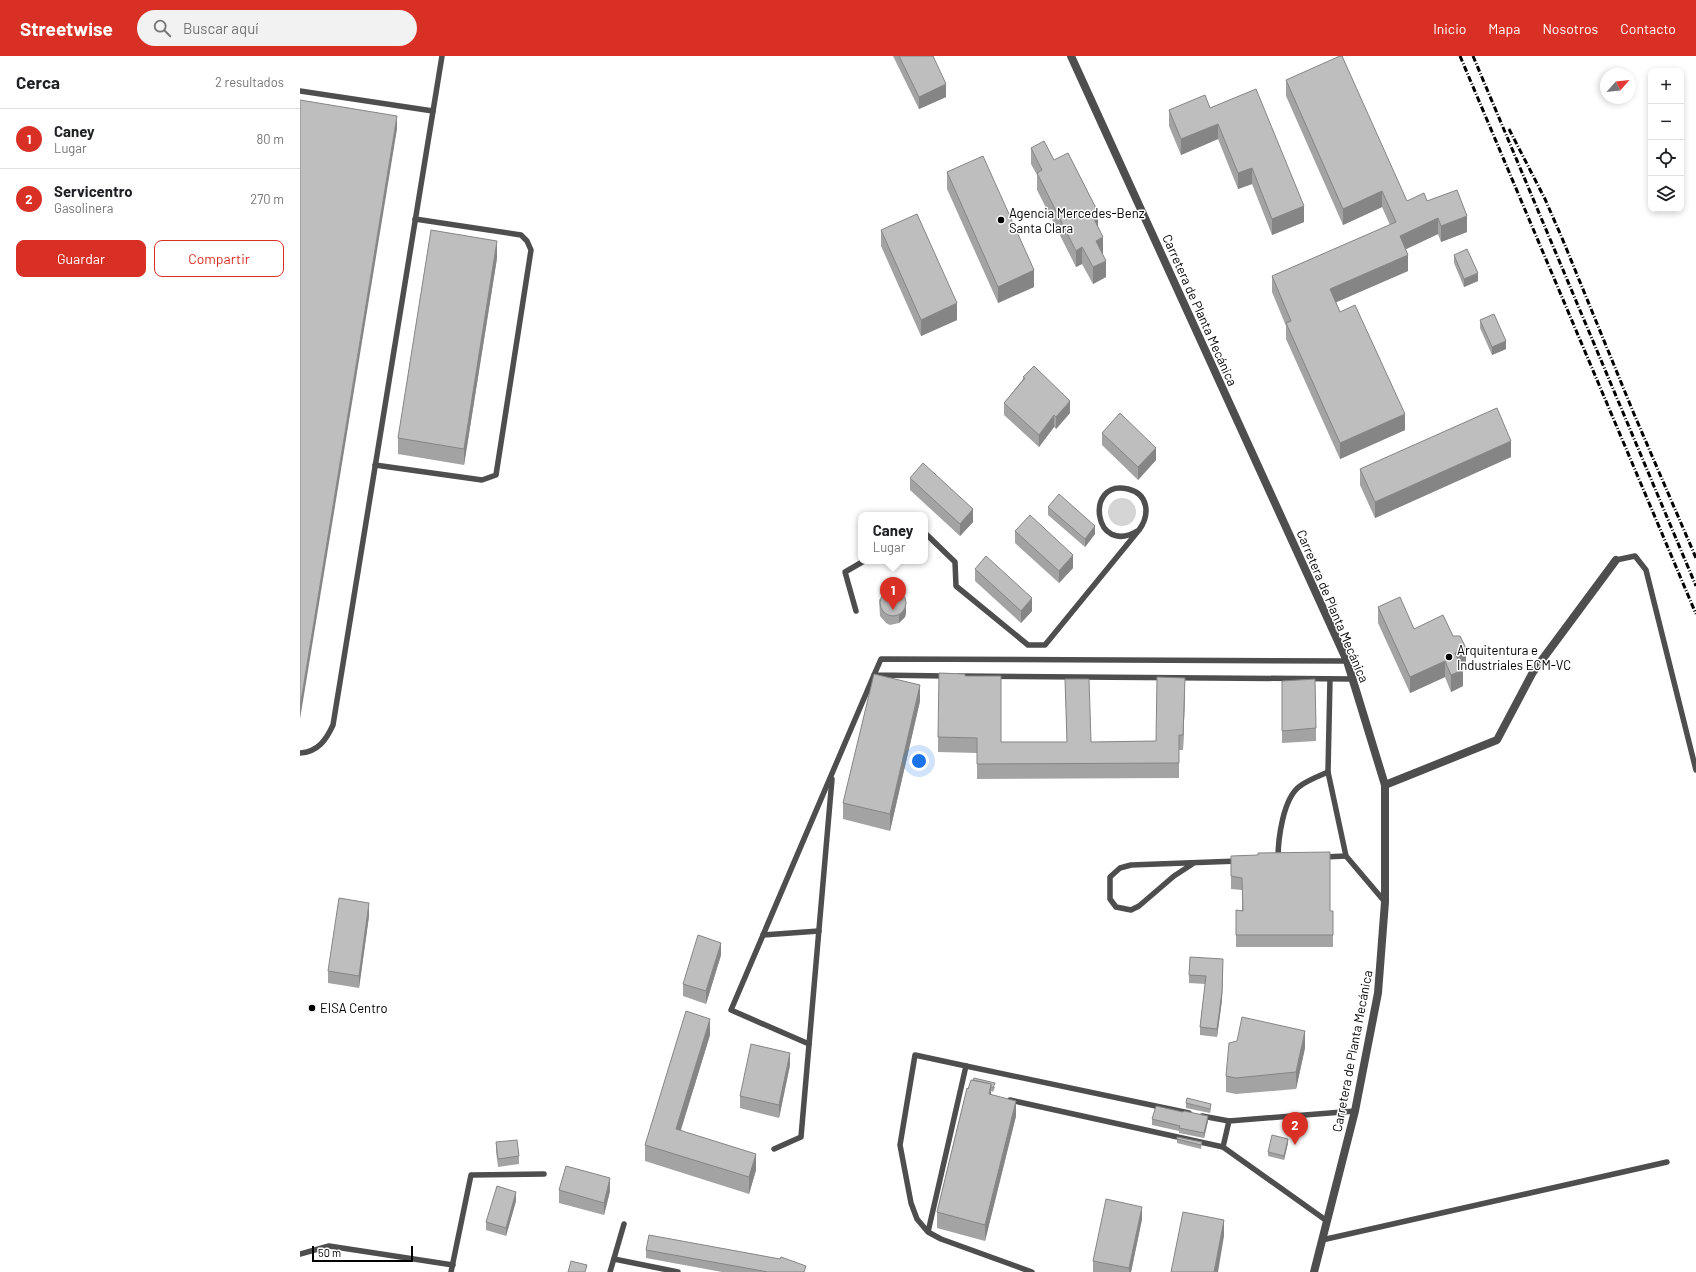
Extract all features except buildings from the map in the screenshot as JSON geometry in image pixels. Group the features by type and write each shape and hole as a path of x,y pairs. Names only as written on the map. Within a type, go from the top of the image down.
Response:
{"street":[{"name":"Carretera de Planta Mecánica","path":"1071,56 1347,661 1385,785 1385,902 1378,993 1355,1111 1314,1272"},
{"path":"1385,785 1497,740 1534,672 1616,560"}],"lane":[{"path":"300,753 317,748 327,739 333,725 442,56"},
{"path":"300,91 433,111"},
{"path":"375,465 482,480 496,475 531,250 527,241 521,235 415,219"},
{"path":"928,536 955,562 956,586 1028,645 1045,646 1139,530 1146,516 1146,508 1139,494 1133,490 1118,488 1104,496 1098,511 1099,519 1108,532 1124,536 1139,530"},
{"path":"1616,560 1634,556 1646,570 1696,770"},
{"path":"856,611 846,572 859,564"},
{"path":"809,1044 731,1010 881,659 1347,661"},
{"path":"874,675 1353,679"},
{"path":"1330,679 1328,772 1346,856 1385,902"},
{"path":"1278,859 1278,843 1285,807 1299,786 1328,772"},
{"path":"774,1149 801,1137 832,773"},
{"path":"1316,858 1346,856"},
{"path":"1270,860 1285,859"},
{"path":"1194,863 1174,876 1139,906 1130,910 1116,907 1110,899 1110,877 1120,868 1131,865 1247,860"},
{"path":"764,935 819,931"},
{"path":"1032,1272 941,1239 928,1232 917,1219 911,1203 900,1145 915,1055 1229,1121 1355,1111"},
{"path":"928,1232 966,1066"},
{"path":"961,1089 968,1090"},
{"path":"1005,1098 1223,1147 1327,1221"},
{"path":"1223,1147 1229,1121"},
{"path":"1322,1240 1667,1162"},
{"path":"451,1272 471,1175 544,1174"},
{"path":"610,1272 624,1224"},
{"path":"300,1254 329,1246 453,1265"},
{"path":"614,1259 678,1272"}],"shaded area":[{"path":"1122,498 1132,502 1136,512 1132,522 1122,526 1112,522 1108,512 1112,502"}],"railway":[{"path":"1460,56 1696,614"},
{"path":"1473,56 1696,586"},
{"path":"1509,129 1545,199 1634,414 1696,558"}],"place":[{"name":"Agencia Mercedes-Benz Santa Clara","path":"1001,220"},
{"name":"Caney","path":"893,610"},
{"name":"Arquitentura e Industriales ECM-VC","path":"1449,657"},
{"name":"EISA Centro","path":"312,1008"},
{"name":"Servicentro","path":"1295,1145"}]}
